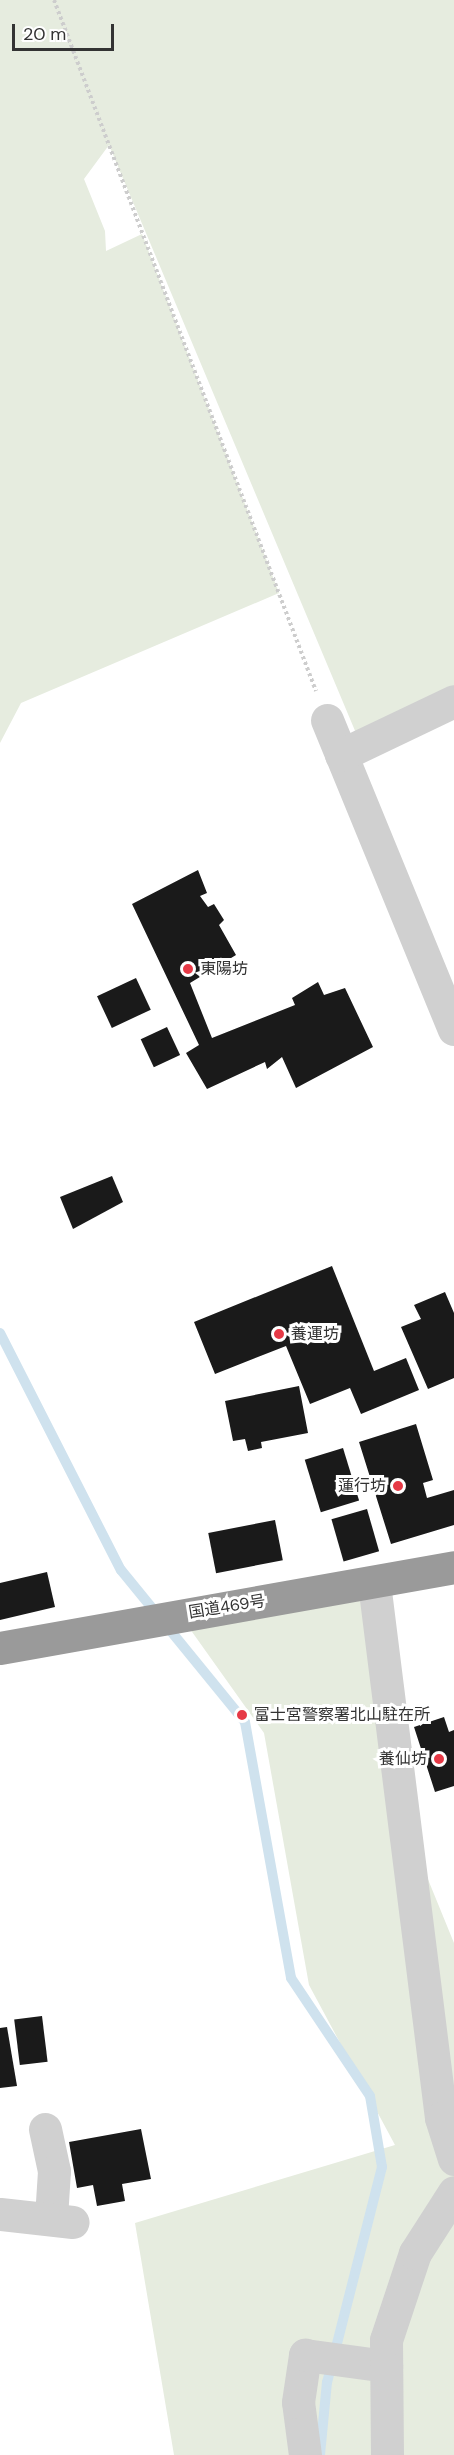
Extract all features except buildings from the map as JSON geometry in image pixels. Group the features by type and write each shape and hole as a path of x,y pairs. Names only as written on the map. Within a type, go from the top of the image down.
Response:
{"highway":[{"name":"国道469号","path":"0,1648 454,1567"}],"street":[{"path":"341,755 454,701"},
{"path":"327,720 454,1029"},
{"path":"374,1583 441,2118 454,2159"},
{"path":"0,2214 62,2220 45,2129"},
{"path":"387,2455 378,2365 415,2253 454,2192"},
{"path":"304,2455 298,2402 305,2355 316,2353 378,2365"}],"path":[{"path":"54,0 327,720"}],"shaded area":[{"path":"0,0 454,0 454,701 361,745 109,145 84,179 105,231 106,251 142,234 279,593 21,703 0,743"},
{"path":"364,1600 407,1828 454,1943 454,2455 174,2455 135,2223 395,2145 309,1985 264,1733 190,1629"}],"waterway":[{"path":"0,1333 121,1570 245,1722 291,1978 370,2096 382,2167 327,2382 320,2455"}],"place":[{"name":"東陽坊","path":"188,969"},
{"name":"養運坊","path":"279,1334"},
{"name":"蓮行坊","path":"398,1486"},
{"name":"富士宮警察署北山駐在所","path":"242,1715"},
{"name":"養仙坊","path":"439,1759"}]}
